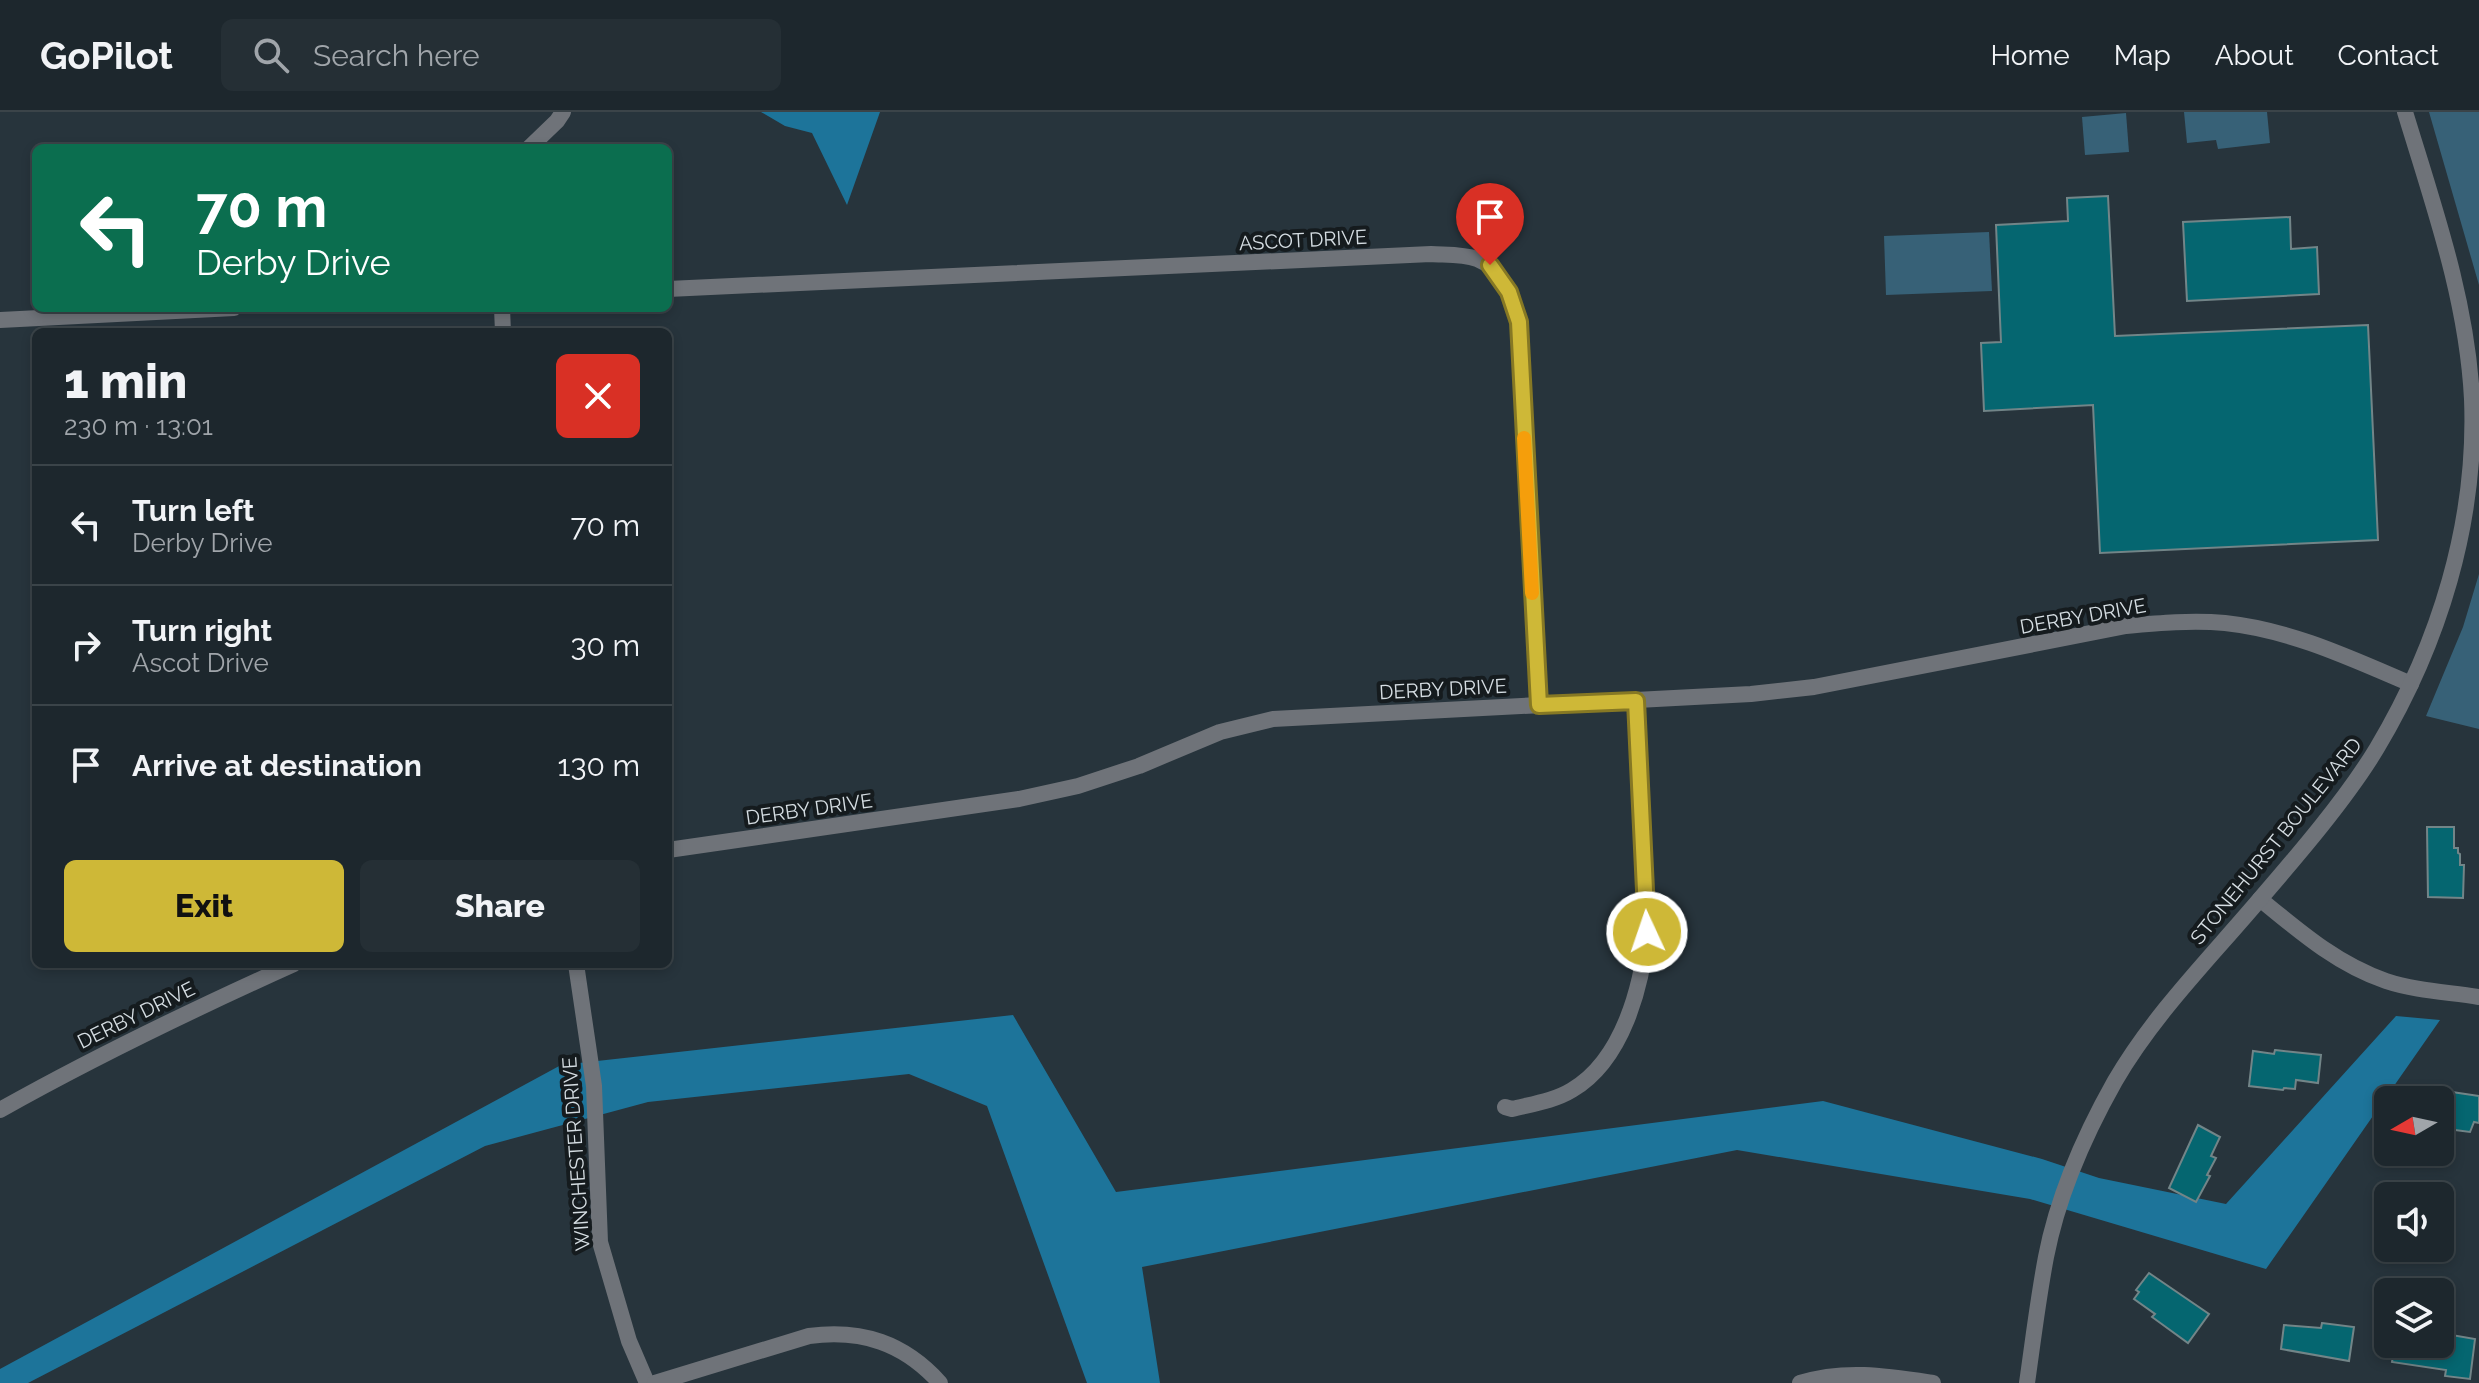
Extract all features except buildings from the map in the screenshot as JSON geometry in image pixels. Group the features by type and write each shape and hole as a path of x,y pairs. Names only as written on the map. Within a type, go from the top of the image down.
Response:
{"street":[{"path":"533,144 563,112"},
{"name":"STONEHURST BOULEVARD","path":"2027,1383 2050,1240 2074,1165 2117,1077 2157,1020 2354,782 2376,750 2411,684 2438,620 2462,530 2470,464 2472,403 2468,350 2457,288 2405,112"},
{"name":"ASCOT DRIVE","path":"672,289 1431,254 1476,258 1490,265 1509,292 1519,322 1539,705"},
{"path":"0,320 156,312"},
{"name":"DERBY DRIVE","path":"672,849 1019,799 1090,782 1139,766 1220,732 1273,719 1751,694 1814,687 2126,626 2177,621 2225,623 2275,631 2323,646 2411,684"},
{"path":"1505,1107 1512,1109 1557,1098 1586,1080 1616,1041 1637,994 1647,932 1636,701"},
{"path":"2260,899 2305,937 2351,966 2409,987 2479,997"},
{"name":"DERBY DRIVE","path":"0,1110 162,1023 285,968"},
{"name":"WINCHESTER DRIVE","path":"577,968 594,1086 600,1242 629,1341 647,1383"},
{"path":"655,1383 809,1336 833,1333 875,1338 897,1347 923,1365 940,1383"},
{"path":"1800,1383 1846,1374 1873,1374 1933,1383"}],"shaded area":[{"path":"761,112 880,112 847,205 812,133 785,126"},
{"path":"2184,112 2267,112 2270,143 2218,149 2216,140 2187,143"},
{"path":"2429,112 2479,112 2479,285"},
{"path":"2126,113 2129,152 2085,155 2082,117"},
{"path":"1989,232 1992,291 1886,295 1884,236"},
{"path":"2479,574 2479,729 2426,716 2463,627"},
{"path":"1013,1015 1116,1192 1823,1101 2042,1159 2099,1178 2226,1204 2396,1016 2440,1020 2394,1086 2374,1086 2374,1114 2266,1269 2030,1199 1737,1150 1142,1267 1160,1383 1087,1383 987,1106 909,1074 648,1102 485,1146 28,1383 0,1383 0,1369 561,1065"}],"slow traffic":[{"path":"1524,438 1532,593"}],"route":[{"path":"1490,265 1509,292 1519,322 1539,705 1636,701 1647,932"}]}
